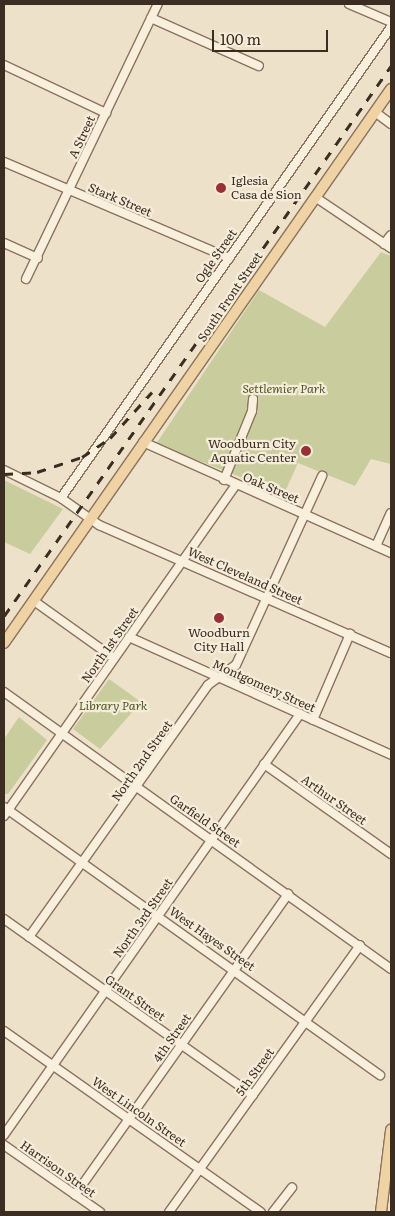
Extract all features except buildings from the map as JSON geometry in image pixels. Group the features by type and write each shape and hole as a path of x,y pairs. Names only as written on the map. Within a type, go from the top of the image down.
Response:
{"main road":[{"name":"South Front Street","path":"4,643 391,89"},
{"path":"380,1212 391,1130"}],"street":[{"name":"A Street","path":"26,279 38,258 158,4"},
{"path":"349,4 391,22"},
{"path":"152,18 259,66"},
{"name":"Ogle Street","path":"61,498 391,27"},
{"path":"4,65 106,113"},
{"path":"375,112 391,124"},
{"name":"Stark Street","path":"4,162 229,258"},
{"path":"315,197 388,246 391,235"},
{"path":"4,243 38,258"},
{"path":"224,480 252,411 253,399"},
{"name":"Oak Street","path":"143,442 224,480 391,553"},
{"name":"West Cleveland Street","path":"4,470 61,498 90,519 391,653"},
{"name":"North 2nd Street","path":"29,937 137,788 208,685 236,665 322,476"},
{"name":"North 1st Street","path":"5,811 62,734 236,485"},
{"path":"376,546 391,513"},
{"path":"34,601 114,658"},
{"path":"313,720 350,634"},
{"name":"Montgomery Street","path":"129,637 391,755"},
{"name":"Garfield Street","path":"4,692 391,969"},
{"name":"North 3rd Street","path":"4,1135 300,714"},
{"name":"Arthur Street","path":"264,764 391,854"},
{"name":"West Hayes Street","path":"5,811 84,862 380,1075"},
{"name":"4th Street","path":"75,1195 288,894"},
{"name":"Grant Street","path":"4,919 253,1095"},
{"name":"5th Street","path":"169,1212 360,945"},
{"name":"West Lincoln Street","path":"4,1031 261,1212"},
{"name":"Harrison Street","path":"4,1144 100,1212"},
{"path":"273,1212 292,1188"}],"green space":[{"name":"Settlemier Park","path":"381,252 391,256 391,464 371,459 355,486 298,463 284,494 156,444 259,290 325,327"},
{"path":"4,480 63,509 30,554 4,542"},
{"name":"Library Park","path":"109,679 141,702 100,749 73,729"},
{"path":"19,717 47,740 8,794 4,794 4,739"}],"railway":[{"path":"4,616 391,66"},
{"path":"4,474 37,472 82,457 110,438 152,392"}],"place":[{"name":"Iglesia Casa de Sion","path":"221,188"},
{"name":"Woodburn City Aquatic Center","path":"306,451"},
{"name":"Woodburn City Hall","path":"219,618"}]}
